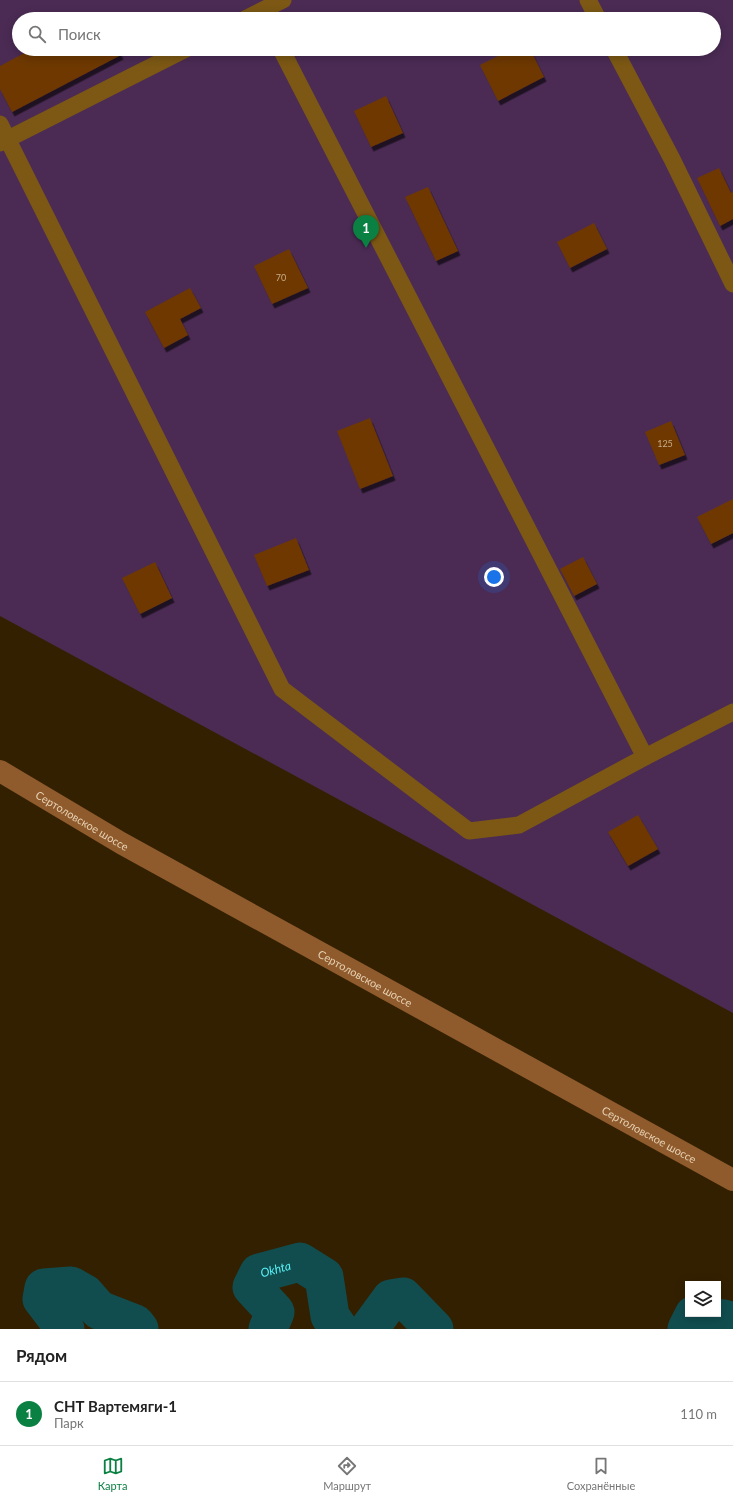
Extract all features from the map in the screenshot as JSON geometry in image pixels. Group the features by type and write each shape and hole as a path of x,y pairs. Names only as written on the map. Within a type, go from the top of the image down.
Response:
{"main road":[{"name":"Сертоловское шоссе","path":"0,771 121,843 733,1180"}],"street":[{"path":"261,10 283,0"},
{"path":"588,0 594,12"},
{"path":"4,141 172,56"},
{"path":"285,56 645,757"},
{"path":"618,56 672,159 733,284"},
{"path":"0,124 4,141 282,689 469,831 519,825 645,757 733,712"}],"shaded area":[{"path":"0,0 733,0 733,1013 0,616"}],"building":[{"path":"19,56 119,56 12,112 0,89 0,66"},
{"path":"498,56 534,56 544,77 498,101 480,65"},
{"path":"386,96 403,133 371,147 354,111"},
{"path":"719,168 731,193 733,192 733,219 720,226 697,178"},
{"path":"428,187 458,251 436,261 405,197"},
{"path":"594,223 607,249 570,268 557,242"},
{"path":"289,249 308,288 272,304 254,266"},
{"path":"190,288 201,308 180,319 188,335 164,348 145,312"},
{"path":"370,418 393,476 360,489 337,431"},
{"path":"671,421 685,455 659,465 645,432"},
{"path":"733,499 733,533 711,544 697,517"},
{"path":"296,538 309,570 267,586 254,555"},
{"path":"583,557 597,584 574,596 560,569"},
{"path":"155,562 172,598 140,614 122,578"},
{"path":"638,815 658,849 628,866 608,832"}],"waterway":[{"name":"Okhta","path":"268,1329 275,1312 252,1287 259,1273 300,1262 324,1277 330,1316 339,1329"},
{"name":"Okhta","path":"65,1329 42,1299 44,1288 71,1286 85,1294 99,1310 135,1324 139,1329"},
{"name":"Okhta","path":"369,1329 391,1299 403,1297 434,1329"},
{"name":"Okhta","path":"687,1329 694,1315 724,1319 729,1329"}],"place":[{"name":"СНТ Вартемяги-1","path":"366,248"}]}
